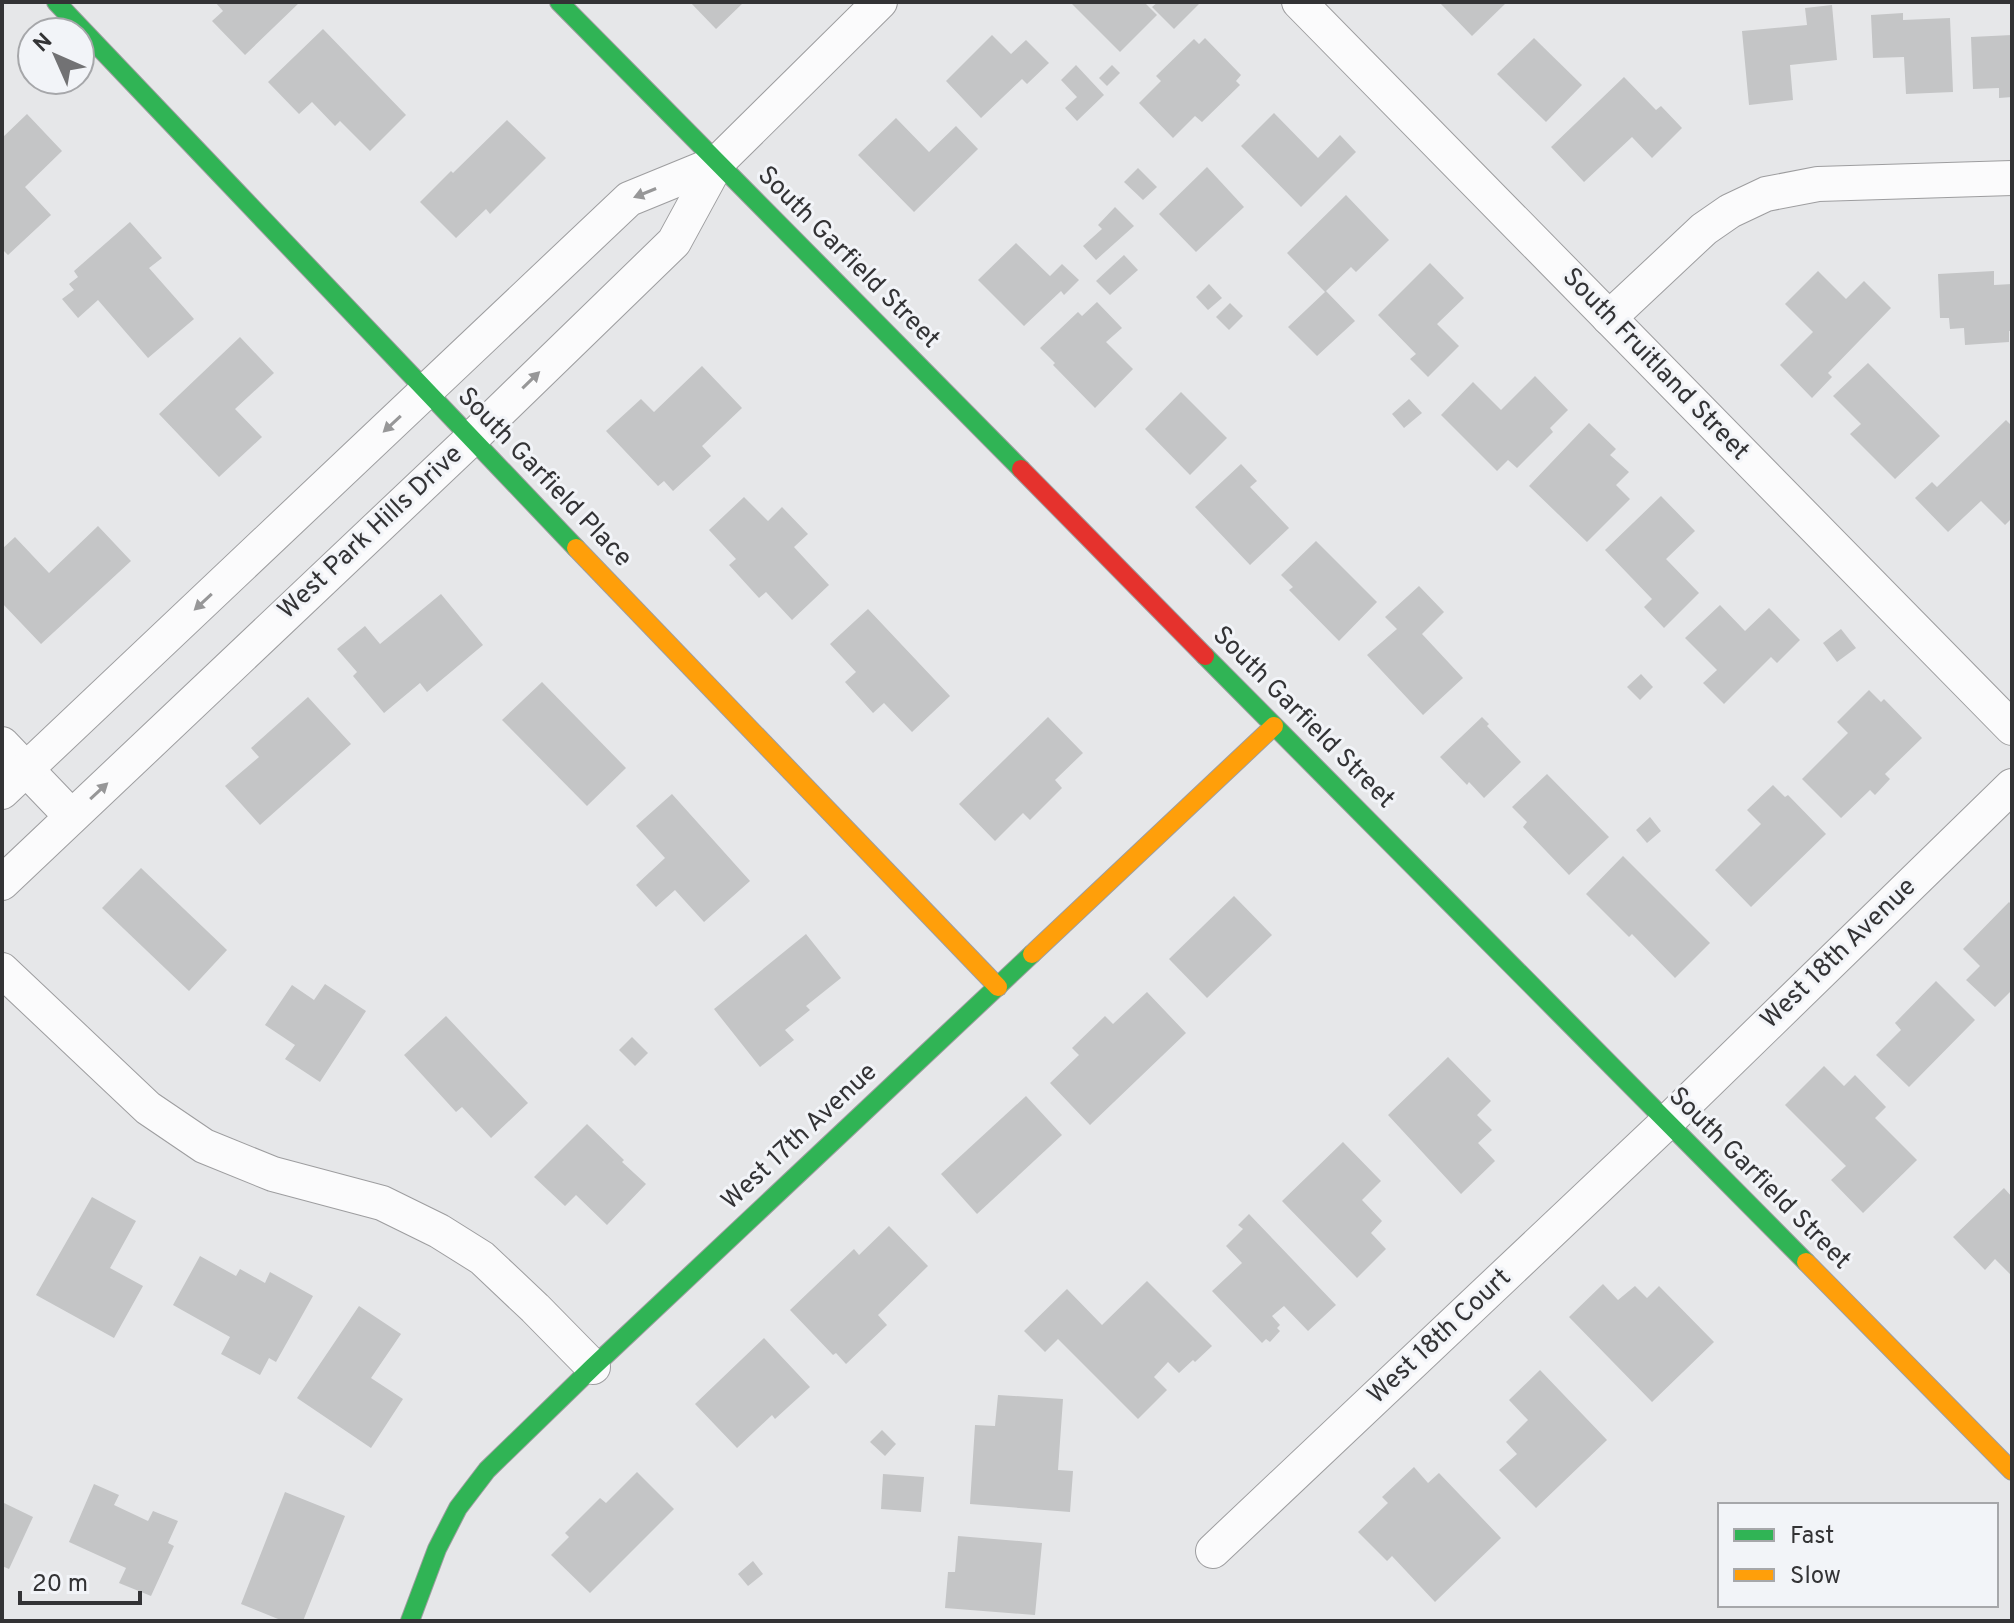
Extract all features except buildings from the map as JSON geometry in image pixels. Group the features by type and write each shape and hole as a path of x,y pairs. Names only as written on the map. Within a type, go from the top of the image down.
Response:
{"street":[{"name":"South Garfield Place","path":"56,2 998,987"},
{"name":"South Garfield Street","path":"559,2 2012,1471"},
{"path":"14,780 629,199 717,163 880,2"},
{"name":"South Fruitland Street","path":"1299,2 2012,728"},
{"name":"West Park Hills Drive","path":"2,883 471,439 674,242 717,163"},
{"path":"1609,318 1704,229 1730,211 1766,194 1818,184 2012,178"},
{"name":"West 17th Avenue","path":"410,1621 437,1549 458,1508 487,1470 1274,726"},
{"path":"2,744 14,780 71,816"},
{"name":"West 18th Avenue","path":"1666,1123 2012,786"},
{"path":"2,970 148,1108 204,1146 273,1174 382,1203 439,1231 482,1258 593,1367"},
{"name":"West 18th Court","path":"1213,1551 1666,1123"}],"traffic: fast":[{"path":"56,2 576,548"},
{"path":"559,2 1021,469"},
{"path":"1205,656 1806,1262"},
{"path":"410,1621 437,1549 458,1508 487,1470 1032,954"}],"traffic: slow":[{"path":"576,548 998,987"},
{"path":"1032,954 1274,726"},
{"path":"1806,1262 2012,1471"}],"traffic: jam":[{"path":"1021,469 1205,656"}]}
